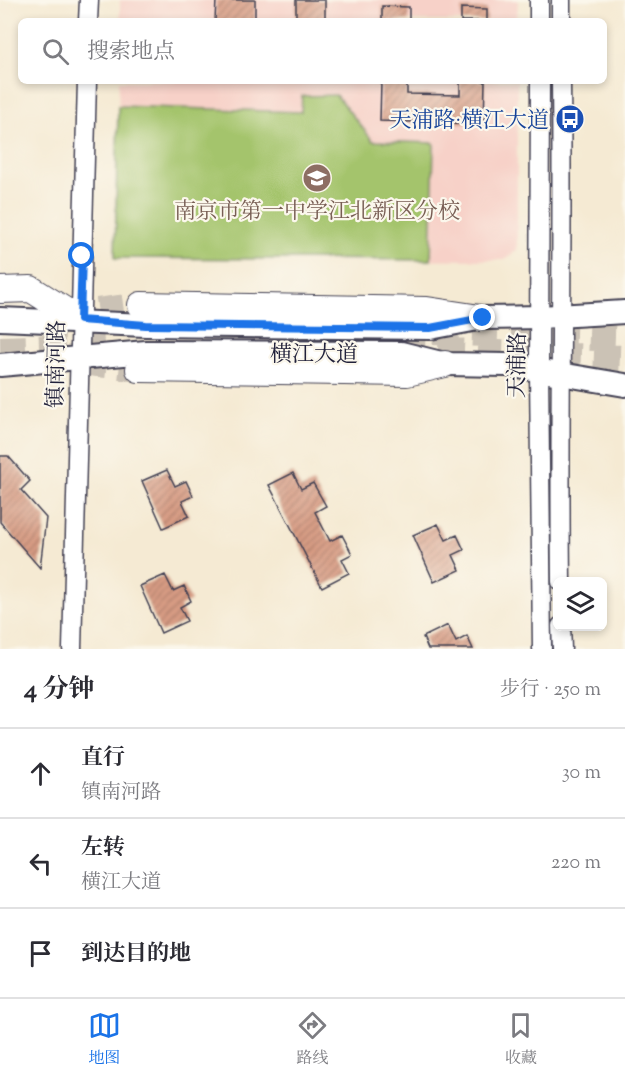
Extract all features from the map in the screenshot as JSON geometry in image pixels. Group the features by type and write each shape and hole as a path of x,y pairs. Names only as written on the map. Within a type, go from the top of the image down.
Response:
{"highway":[{"path":"0,290 31,289 80,320"},
{"path":"141,305 427,310 480,318"},
{"path":"139,369 407,373 445,364"}],"main road":[{"name":"横江大道","path":"0,319 80,320 146,325 430,328 480,318 625,312"},
{"name":"横江大道","path":"0,365 146,352 401,353 445,364 507,365 625,385"}],"street":[{"path":"88,18 89,0"},
{"path":"539,0 539,18"},
{"path":"561,0 561,18"},
{"name":"镇南河路","path":"72,649 87,84"},
{"name":"天浦路","path":"540,84 551,316 562,375 559,425 561,577"},
{"name":"天浦路","path":"542,649 539,371 551,316 561,84"},
{"path":"561,631 562,649"}],"shaded area":[{"path":"120,0 518,0 517,18 120,18"},
{"name":"南京市第一中学江北新区分校","path":"119,84 517,84 517,250 505,260 115,258"}],"green space":[{"name":"南京市第一中学江北新区分校","path":"336,95 373,141 434,143 431,260 115,258 118,106 301,112 302,96"}],"building":[{"path":"216,0 255,0 255,18 215,18"},
{"path":"296,0 325,0 325,18 296,18"},
{"path":"382,6 409,7 409,18 382,18"},
{"path":"461,8 487,9 487,18 461,18"},
{"path":"381,84 407,84 407,94 460,95 460,84 485,84 484,124 380,121"},
{"path":"0,456 8,456 30,481 21,490 46,518 40,568 0,522"},
{"path":"167,470 175,486 186,481 193,496 182,501 189,516 163,528 142,481"},
{"path":"293,473 301,489 313,483 326,506 315,512 330,541 342,535 352,554 342,559 349,573 322,587 269,485"},
{"path":"438,524 446,540 457,535 464,550 453,555 460,570 434,582 413,535"},
{"path":"165,575 173,591 184,586 191,601 180,607 187,621 161,633 140,586"},
{"path":"448,625 456,642 467,636 473,649 428,649 423,637"}],"tunnel":[{"path":"59,316 141,305"},
{"path":"433,332 625,339"},
{"path":"0,349 105,346"},
{"path":"399,349 625,358"},
{"path":"81,362 139,369"}],"place":[{"name":"天浦路·横江大道","path":"570,119"},
{"name":"南京市第一中学江北新区分校","path":"317,178"}],"route":[{"path":"82,256 80,320 146,325 430,328 483,318"}]}
